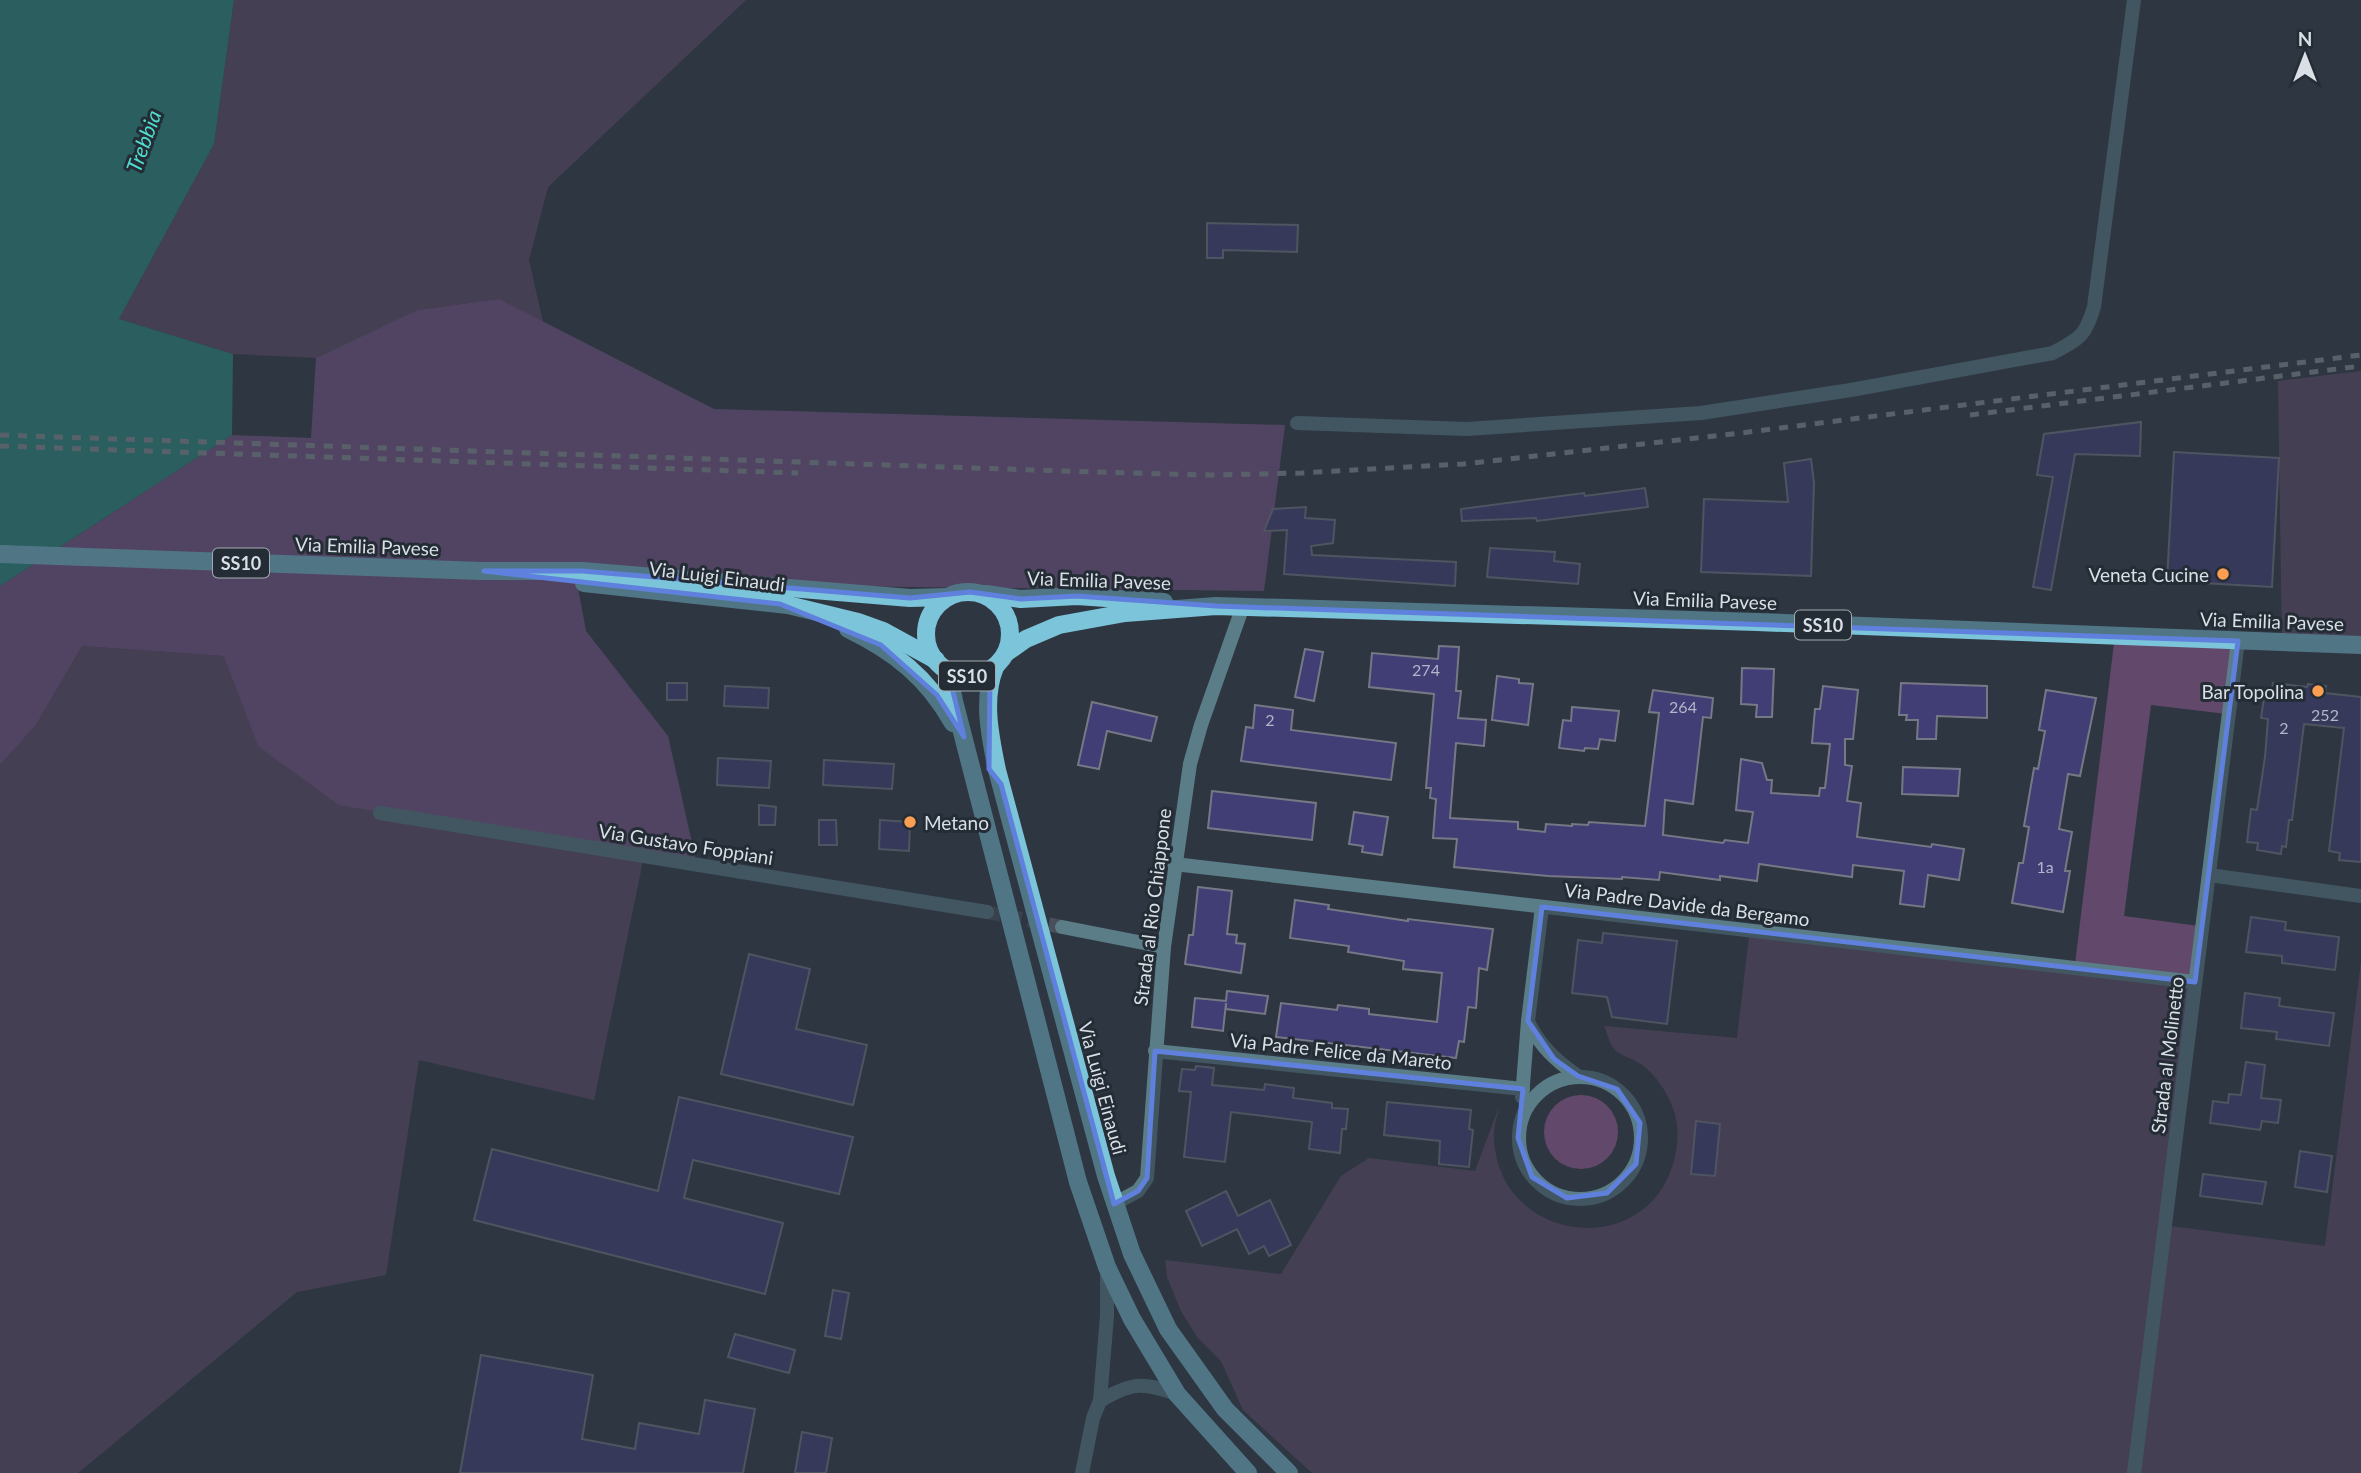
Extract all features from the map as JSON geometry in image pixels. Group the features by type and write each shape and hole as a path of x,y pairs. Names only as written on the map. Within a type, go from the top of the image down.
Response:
{"main road":[{"name":"Via Emilia Pavese","path":"0,554 483,571 582,571 910,598 948,597"},
{"name":"Via Luigi Einaudi","path":"483,571 780,604 858,622 883,631 942,666"},
{"name":"SS10","path":"970,592 981,594 997,603 1007,618 1010,636 1000,660 984,673 960,675 942,666 929,650 927,626 938,604 948,597 970,592"},
{"name":"Via Emilia Pavese","path":"981,594 1021,599 1077,596 1216,607"},
{"path":"780,604 840,625 881,645 909,667 937,695 964,737"},
{"name":"Via Emilia Pavese","path":"1000,660 1026,639 1070,622 1125,613 1216,607 1757,622 2361,645"},
{"name":"Via Luigi Einaudi","path":"1000,660 989,680 989,728 997,770 1114,1204 1132,1254 1168,1329 1225,1409 1289,1473"},
{"path":"942,666 964,737 1078,1182 1107,1267 1132,1319 1177,1394 1248,1473"}],"street":[{"path":"1297,423 1467,429 1701,413 1851,390 2053,353 2080,338 2089,325 2094,307 2134,0"},
{"name":"Strada al Rio Chiappone","path":"1114,1204 1138,1191 1147,1178 1164,947 1190,764 1243,607"},
{"name":"Strada al Molinetto","path":"2134,1473 2238,641"},
{"name":"Via Gustavo Foppiani","path":"380,813 987,912"},
{"name":"Via Padre Davide da Bergamo","path":"1174,864 2195,982"},
{"path":"2209,875 2361,896"},
{"path":"1521,1118 1530,1101 1543,1088 1560,1079 1578,1076 1599,1079 1617,1089 1632,1104 1640,1123 1641,1144 1636,1164 1624,1181 1607,1193 1587,1199 1567,1198 1547,1191 1531,1177 1521,1159 1518,1138 1522,1088 1542,907"},
{"path":"1062,927 1164,947"},
{"path":"1528,1021 1553,1059 1578,1076"},
{"name":"Via Padre Felice da Mareto","path":"1156,1051 1522,1088"},
{"path":"1082,1473 1093,1418 1100,1401 1107,1316 1107,1267"},
{"path":"1100,1401 1124,1387 1140,1385 1155,1386 1177,1394"}],"highlighted area":[{"path":"484,571 582,571 910,598 970,592 1021,599 1077,596 1216,606 2238,641 2195,982 1542,907 1528,1021 1554,1059 1578,1076 1617,1089 1640,1123 1636,1164 1607,1193 1567,1198 1532,1177 1518,1138 1523,1089 1155,1051 1147,1178 1138,1191 1114,1204 1001,784 989,769 990,672 949,675 964,737 937,695 881,645 780,604"}],"shaded area":[{"path":"234,0 746,0 548,187 529,260 543,322 499,299 417,310 316,358 233,354 119,319 214,144"},
{"path":"499,299 714,409 1285,425 1264,591 577,583 586,631 668,736 697,865 339,805 258,746 224,656 82,646 36,725 0,765 0,586 232,435 311,438 316,358 417,310"},
{"path":"2361,371 2361,645 2282,644 2278,381"},
{"path":"2115,635 2239,640 2227,714 2151,705 2124,916 2199,926 2163,1225 2325,1246 2361,961 2361,1473 1312,1473 1243,1410 1221,1361 1197,1337 1181,1311 1167,1277 1165,1260 1281,1274 1341,1176 1369,1158 1475,1171 1499,1107 1494,1139 1502,1174 1520,1201 1546,1219 1576,1227 1606,1226 1635,1215 1659,1193 1674,1161 1676,1120 1661,1085 1645,1067 1615,1050 1604,1026 1737,1038 1750,928 2075,964"},
{"path":"82,646 225,656 258,746 644,856 594,1100 419,1060 386,1275 297,1292 78,1473 0,1473 0,765 36,725"},
{"path":"1581,1095 1602,1101 1612,1111 1618,1132 1612,1153 1602,1163 1581,1169 1560,1163 1550,1153 1544,1132 1550,1111 1560,1101"}],"water":[{"name":"Trebbia","path":"0,0 234,0 214,144 119,319 233,354 232,435 0,586"}],"building":[{"path":"1207,223 1298,225 1297,252 1223,250 1223,258 1207,258"},
{"path":"2141,422 2140,456 2075,454 2051,590 2033,587 2053,477 2037,475 2044,434"},
{"path":"2174,452 2279,458 2272,587 2167,581"},
{"path":"1811,459 1814,483 1811,576 1701,572 1704,499 1788,502 1784,463"},
{"path":"1645,488 1648,507 1537,521 1536,518 1462,521 1461,509"},
{"path":"1306,507 1305,518 1335,520 1333,543 1311,546 1312,555 1456,562 1455,586 1284,574 1287,530 1264,531 1273,509"},
{"path":"1490,548 1555,552 1554,561 1580,564 1578,584 1487,577"},
{"path":"1439,646 1459,647 1456,691 1461,691 1458,718 1486,720 1484,746 1456,743 1450,818 1518,822 1518,829 1545,832 1546,824 1572,826 1588,825 1589,822 1645,826 1659,713 1649,712 1653,690 1713,698 1711,718 1703,717 1693,804 1665,800 1663,835 1723,843 1725,840 1748,843 1753,812 1736,810 1741,759 1762,763 1767,780 1772,780 1771,793 1819,796 1820,788 1825,788 1830,744 1812,743 1815,709 1820,709 1823,686 1858,690 1853,739 1845,739 1845,765 1852,766 1847,801 1861,803 1857,837 1964,849 1959,880 1928,875 1924,907 1900,904 1904,871 1853,865 1852,877 1759,864 1757,881 1720,876 1720,880 1660,872 1659,880 1548,876 1454,867 1457,839 1433,838 1436,799 1430,798 1431,788 1426,788 1434,694 1369,687 1372,653 1438,659"},
{"path":"1305,649 1323,652 1314,701 1295,697"},
{"path":"1742,668 1774,669 1772,717 1756,717 1757,705 1741,704"},
{"path":"1497,676 1533,684 1528,725 1492,720"},
{"path":"667,683 687,683 687,700 667,700"},
{"path":"1901,683 1987,686 1987,718 1937,716 1936,739 1917,739 1918,720 1906,720 1907,715 1899,715"},
{"path":"2273,683 2326,686 2325,693 2361,697 2361,862 2339,860 2340,853 2329,851 2344,728 2304,724 2292,820 2289,820 2286,847 2282,846 2281,854 2257,850 2258,843 2247,842 2251,809 2257,810 2265,757 2268,719 2261,718 2265,691 2271,692"},
{"path":"725,686 769,688 768,708 724,706"},
{"path":"2046,690 2096,698 2080,776 2068,774 2059,829 2072,832 2065,871 2070,871 2063,912 2012,903 2029,827 2024,826 2034,768 2038,769 2045,731 2039,730"},
{"path":"1092,702 1157,717 1151,741 1107,731 1099,769 1078,765"},
{"path":"1255,705 1293,710 1291,730 1396,743 1391,780 1241,761 1246,727 1253,728"},
{"path":"1572,707 1619,711 1615,741 1600,739 1598,749 1585,748 1584,751 1559,748 1563,720 1571,721"},
{"path":"718,758 771,761 769,788 717,785"},
{"path":"824,760 894,764 892,789 823,785"},
{"path":"1903,767 1960,769 1958,796 1902,794"},
{"path":"1212,791 1316,803 1312,840 1208,828"},
{"path":"759,805 776,807 775,825 759,825"},
{"path":"1354,812 1388,817 1382,855 1362,852 1363,846 1349,844"},
{"path":"819,820 836,820 837,845 819,845"},
{"path":"880,820 910,822 909,851 879,849"},
{"path":"1198,887 1232,891 1227,934 1237,935 1236,943 1245,944 1241,973 1185,964 1189,935 1193,935"},
{"path":"1295,900 1329,905 1328,909 1408,921 1493,929 1487,970 1479,968 1476,1008 1468,1007 1464,1042 1459,1041 1456,1058 1276,1037 1281,1003 1337,1010 1338,1005 1369,1009 1369,1014 1437,1022 1442,973 1403,969 1404,961 1348,952 1349,946 1290,938"},
{"path":"2251,917 2286,922 2285,930 2339,937 2335,970 2282,963 2282,956 2246,952"},
{"path":"1603,933 1677,941 1667,1024 1612,1017 1607,997 1572,993 1578,940 1602,943"},
{"path":"749,954 810,969 796,1029 867,1045 853,1105 721,1074"},
{"path":"1227,991 1268,996 1265,1014 1226,1009 1226,1003 1223,1031 1192,1027 1195,998 1226,1001"},
{"path":"2245,993 2280,998 2279,1006 2334,1013 2329,1046 2276,1039 2277,1032 2241,1028"},
{"path":"2246,1062 2265,1065 2261,1098 2281,1100 2278,1123 2262,1121 2260,1130 2210,1123 2213,1101 2228,1103 2229,1094 2241,1095"},
{"path":"1196,1066 1214,1068 1212,1085 1264,1090 1265,1084 1294,1088 1293,1098 1332,1103 1332,1108 1348,1109 1346,1129 1342,1129 1340,1153 1309,1149 1312,1122 1231,1112 1225,1162 1184,1157 1191,1092 1179,1091 1182,1069 1195,1070"},
{"path":"679,1097 853,1137 839,1194 693,1160 684,1198 783,1223 765,1294 474,1220 492,1149 658,1191"},
{"path":"1387,1102 1471,1110 1469,1129 1473,1130 1469,1167 1439,1164 1440,1141 1384,1135"},
{"path":"1696,1121 1720,1124 1715,1176 1691,1174"},
{"path":"2300,1151 2332,1156 2327,1192 2295,1187"},
{"path":"2203,1174 2266,1182 2262,1204 2200,1196"},
{"path":"1226,1191 1238,1216 1270,1200 1291,1245 1269,1256 1264,1246 1249,1254 1237,1229 1202,1246 1186,1211"},
{"path":"833,1290 849,1293 841,1339 825,1336"},
{"path":"735,1334 795,1350 789,1373 728,1357"},
{"path":"481,1355 593,1375 582,1439 635,1449 639,1423 699,1434 705,1400 755,1409 743,1473 460,1473"},
{"path":"802,1432 832,1438 826,1473 795,1473"}],"tunnel":[{"path":"987,912 1062,927"}],"railway":[{"path":"0,435 1093,472 1211,475 1302,473 1463,464 1741,433 2361,355"},
{"path":"1970,415 2361,366"},
{"path":"0,446 798,473"}],"place":[{"name":"Veneta Cucine","path":"2223,574"},
{"name":"Bar Topolina","path":"2318,691"},
{"name":"Metano","path":"910,822"}]}
